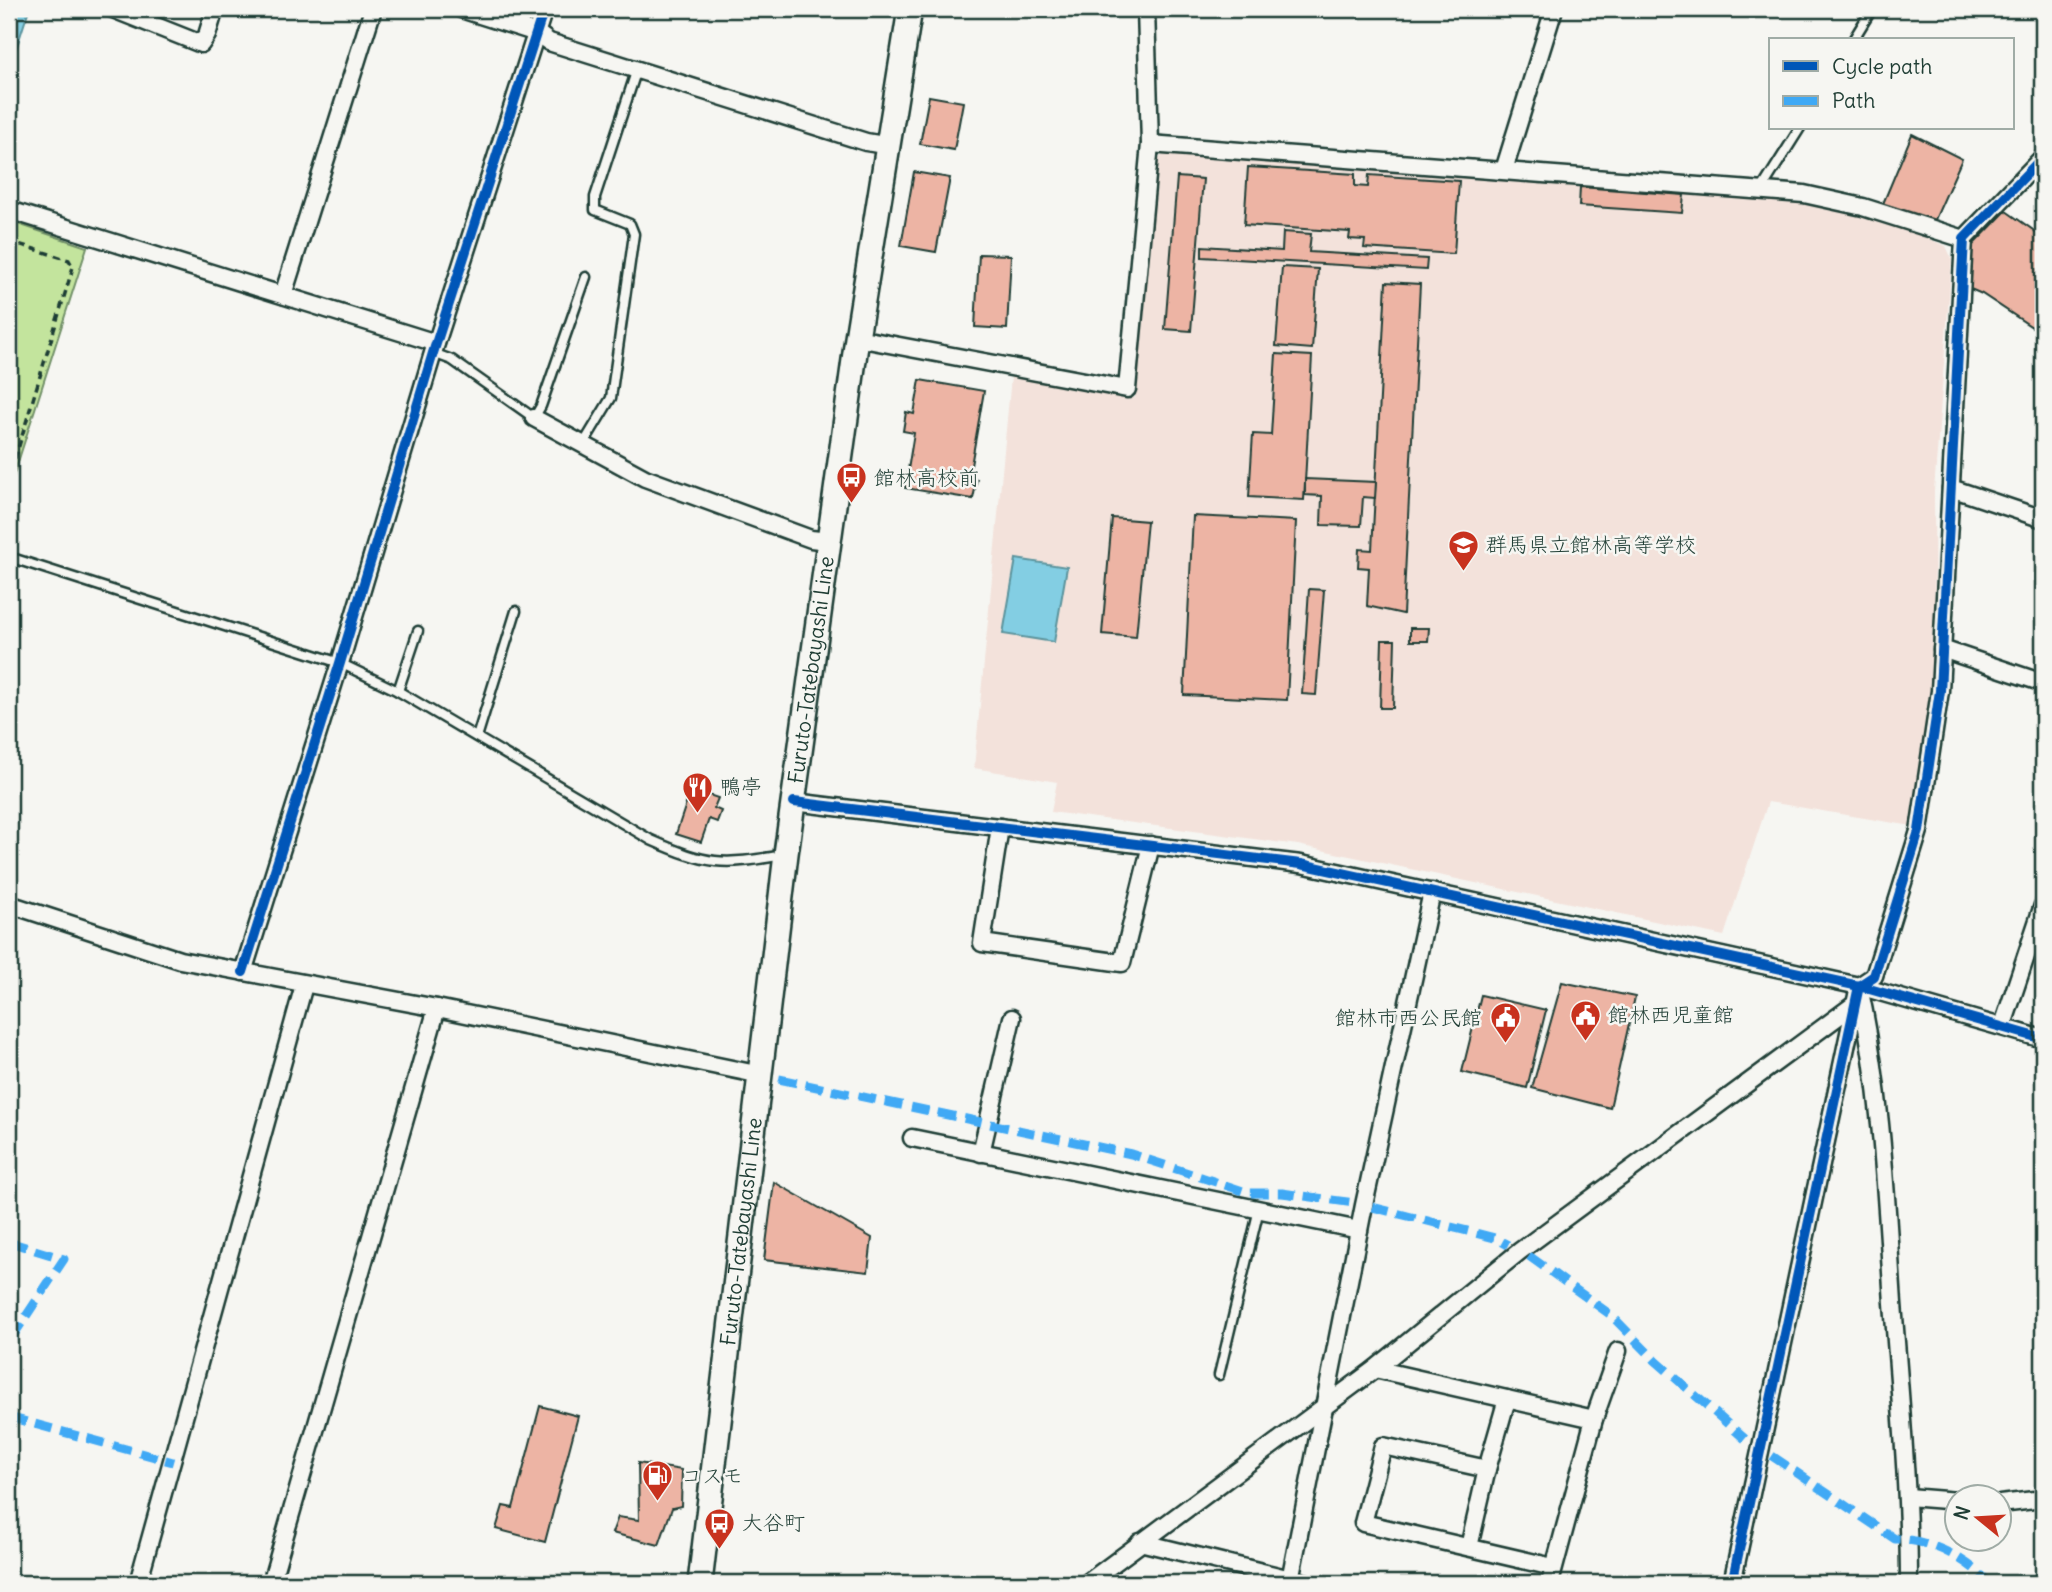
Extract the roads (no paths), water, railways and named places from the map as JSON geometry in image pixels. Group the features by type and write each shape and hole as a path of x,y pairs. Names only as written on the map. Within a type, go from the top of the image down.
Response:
{"main road":[{"name":"Furuto-Tatebayashi Line","path":"700,1583 786,854 857,338 910,9"}],"street":[{"path":"113,9 201,44 207,35 215,9"},
{"path":"283,295 373,9"},
{"path":"461,9 537,33 549,42 866,142 890,146"},
{"path":"243,972 340,663 434,348 544,9"},
{"path":"857,338 1126,388 1150,144 1146,9"},
{"path":"1504,170 1555,9"},
{"path":"1150,144 1804,194 1863,207 1964,239"},
{"path":"1732,1583 1859,986 1874,976 1919,831 1940,691 1964,239 2043,157"},
{"path":"9,210 283,295 434,348"},
{"path":"534,418 645,478 811,539 828,541"},
{"path":"1951,488 2043,519"},
{"path":"1942,649 2043,683"},
{"path":"794,802 1301,864 1859,986 2003,1025 2043,1039"},
{"path":"1000,827 982,943 1122,963 1151,845"},
{"path":"1290,1580 1327,1405 1359,1230 1432,892"},
{"path":"9,904 180,960 437,1008 761,1075"},
{"path":"2003,1025 2043,905"},
{"path":"138,1583 304,985"},
{"path":"1859,986 1870,1037 1885,1186 1908,1497 1909,1583"},
{"path":"1087,1583 1375,1369 1520,1251 1855,1004"},
{"path":"271,1583 437,1008"},
{"path":"981,1153 1012,1017"},
{"path":"912,1138 1359,1230"},
{"path":"1550,1583 1594,1419 1618,1351"},
{"path":"1375,1369 1594,1419"},
{"path":"1469,1547 1507,1399"},
{"path":"1487,1469 1383,1446 1363,1523 1553,1567"},
{"path":"1908,1497 1944,1500"},
{"path":"2014,1503 2043,1500"},
{"path":"1140,1542 1307,1583"}],"lane":[{"path":"1854,38 1872,9"},
{"path":"582,446 611,398 634,234 630,224 604,217 595,211 596,197 637,69"},
{"path":"1761,190 1799,130"},
{"path":"434,348 534,418 586,277"},
{"path":"9,557 340,663 398,691 608,816 691,858 723,864 786,854"},
{"path":"477,737 516,611"},
{"path":"398,691 418,631"},
{"path":"1219,1375 1259,1209"}],"water":[{"path":"13,9 29,9 9,71 9,23"},
{"path":"1016,559 1067,567 1054,642 1003,634"}],"place":[{"name":"館林高校前","path":"851,505"},
{"name":"群馬県立館林高等学校","path":"1463,572"},
{"name":"鴨亭","path":"697,814"},
{"name":"館林西児童館","path":"1585,1042"},
{"name":"館林市西公民館","path":"1505,1045"},
{"name":"コスモ","path":"658,1503"},
{"name":"大谷町","path":"719,1550"}]}
